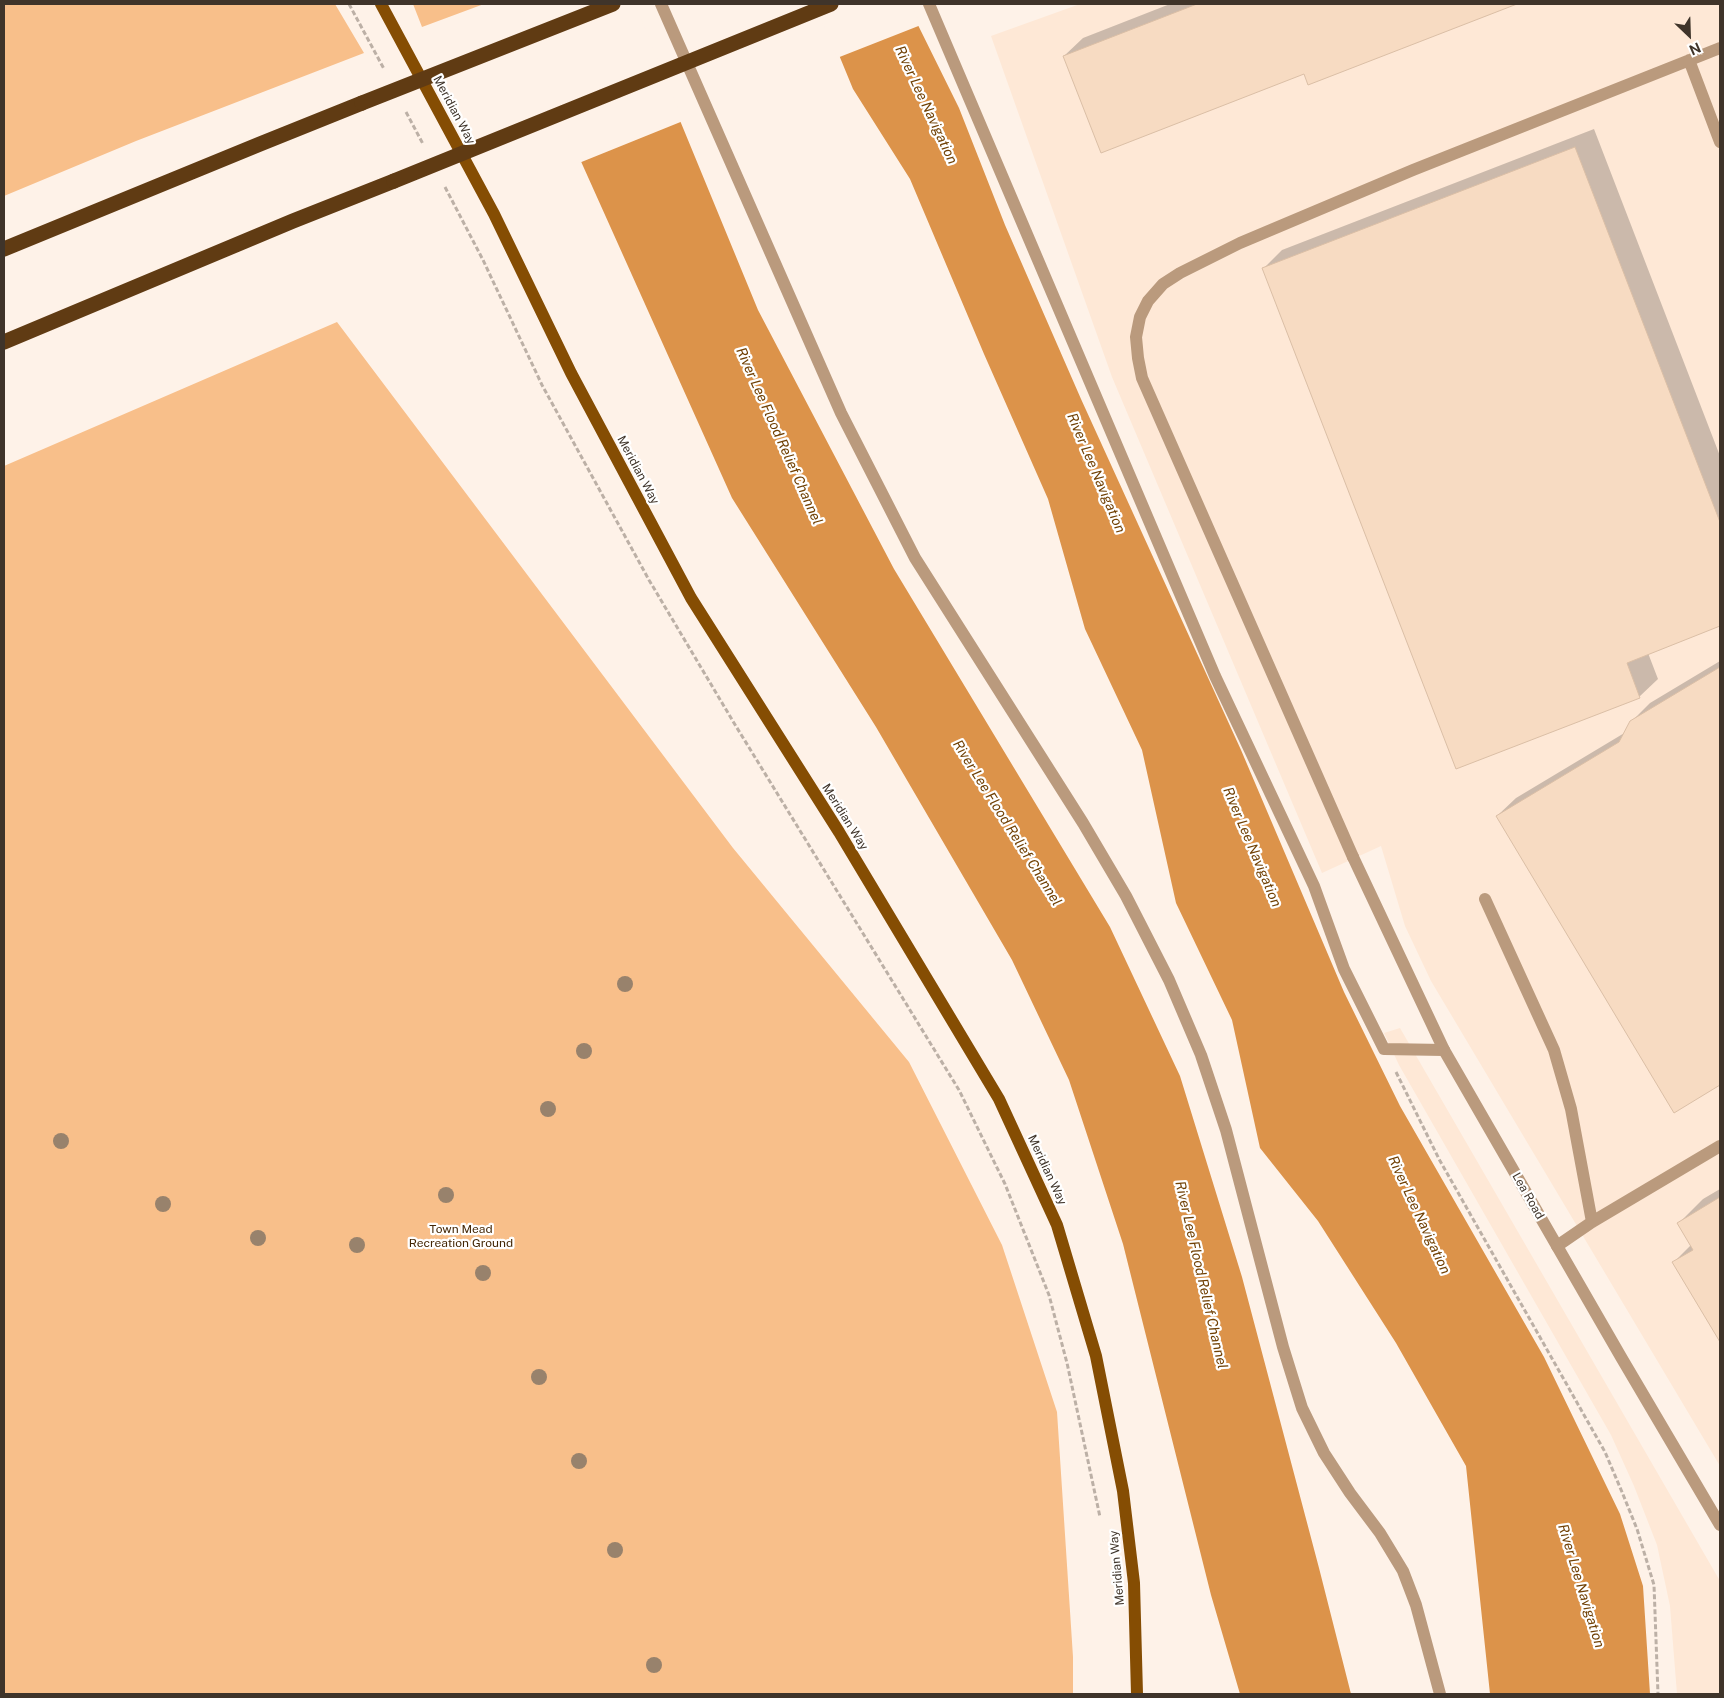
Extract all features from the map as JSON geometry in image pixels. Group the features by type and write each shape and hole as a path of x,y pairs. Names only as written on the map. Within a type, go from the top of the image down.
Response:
{"highway":[{"path":"4,249 260,144 613,4"},
{"path":"4,342 293,221 394,182 831,4"}],"main road":[{"name":"Meridian Way","path":"381,4 494,214 571,373 692,598 839,832 999,1099 1057,1225 1096,1356 1123,1491 1134,1583 1137,1694"}],"street":[{"path":"662,4 841,413 915,558 1084,823 1126,896 1169,980 1201,1055 1226,1130 1282,1347 1302,1408 1324,1453 1403,1571 1416,1605 1440,1694"},
{"path":"929,4 1215,676 1314,886 1344,969 1384,1049 1444,1050"},
{"name":"Lea Road","path":"1720,48 1413,170 1240,243 1180,273 1163,284 1148,301 1140,317 1136,337 1142,378 1353,857 1444,1050 1620,1357 1720,1525"},
{"path":"1689,60 1720,142"},
{"path":"1485,899 1554,1050 1571,1109 1592,1222"},
{"path":"1557,1246 1592,1222 1720,1146"}],"path":[{"path":"348,4 385,71"},
{"path":"403,106 425,149"},
{"path":"443,183 483,260 542,385 649,580 734,723 959,1090 1005,1184 1049,1295 1079,1419 1100,1519"},
{"path":"1384,1049 1440,1159 1604,1452 1622,1492 1637,1529 1654,1585 1658,1694"}],"shaded area":[{"path":"1080,4 1720,4 1720,1466 1431,981 1405,926 1381,846 1322,873 1112,377 991,36"},
{"path":"1400,1028 1720,1581 1720,1694 1677,1694 1670,1606 1657,1545 1634,1486 1611,1435 1399,1065 1384,1033"}],"green space":[{"path":"4,4 335,4 364,53 136,141 4,196"},
{"path":"413,4 484,4 422,27"},
{"name":"Town Mead Recreation Ground","path":"337,322 733,848 909,1062 1002,1245 1057,1412 1073,1657 1073,1694 4,1694 4,466"}],"water":[{"name":"River Lee Flood Relief Channel","path":"519,4 632,4 758,310 894,569 1110,927 1180,1076 1242,1277 1351,1694 1240,1694 1211,1595 1123,1244 1069,1080 1012,960 876,727 732,498 579,157"},
{"name":"River Lee Navigation","path":"818,4 914,17 959,108 1005,225 1081,399 1241,750 1344,992 1400,1106 1544,1357 1620,1514 1643,1586 1650,1694 1490,1694 1466,1466 1396,1343 1318,1221 1260,1148 1232,1020 1176,903 1142,750 1085,629 1048,499 910,179 853,89"}],"pier":[{"path":"635,4 683,121 579,163 517,5"},
{"path":"815,4 911,4 921,25 837,58"}],"building":[{"path":"1197,4 1517,4 1308,85 1304,74 1101,153 1063,56"},
{"path":"1575,147 1720,522 1720,626 1627,663 1640,698 1456,769 1262,268"},
{"path":"1720,667 1720,1085 1674,1113 1496,816 1619,742 1630,721"},
{"path":"1720,1197 1720,1342 1672,1262 1693,1250 1677,1223"}]}
